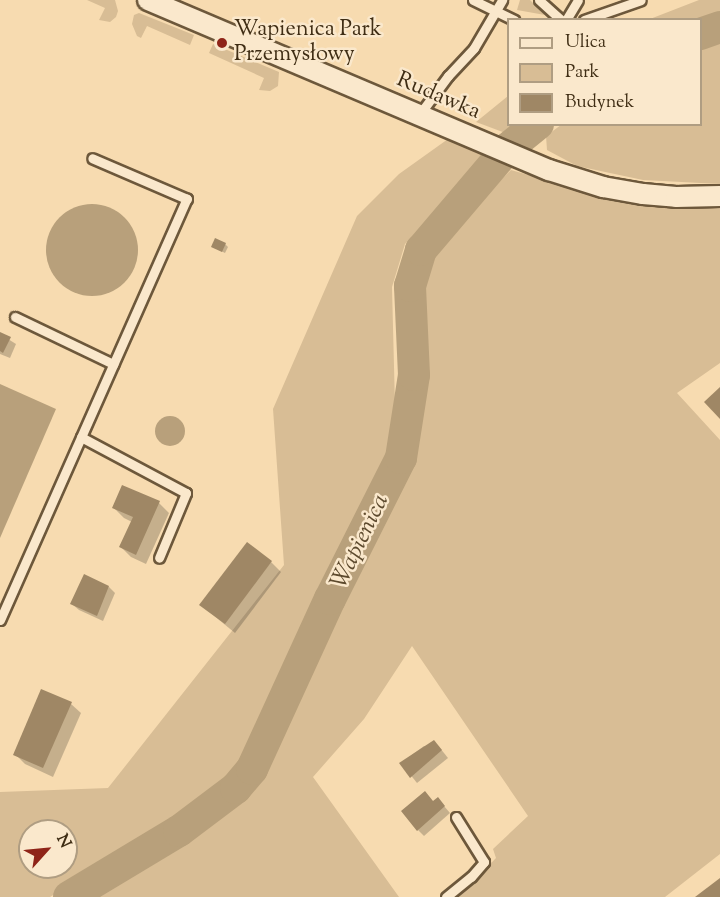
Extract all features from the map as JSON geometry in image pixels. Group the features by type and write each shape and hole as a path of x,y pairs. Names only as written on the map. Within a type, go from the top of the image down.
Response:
{"street":[{"name":"Rudawka","path":"148,0 549,170 603,187 643,194 720,196"}],"lane":[{"path":"473,0 509,18"},
{"path":"419,115 448,76 474,48 502,0"},
{"path":"539,0 559,18"},
{"path":"567,18 578,0"},
{"path":"622,0 636,2"},
{"path":"590,18 636,2"},
{"path":"0,620 187,199 92,158"},
{"path":"15,317 113,364"},
{"path":"81,437 186,493 159,558"},
{"path":"446,897 471,877 484,862 456,817"}],"green space":[{"path":"87,0 115,0 118,11 116,17 110,22 99,20 105,8"},
{"path":"520,0 530,0 545,15 517,10"},
{"path":"699,0 720,0 720,14 702,22 702,18 653,18"},
{"path":"139,13 194,35 190,45 147,26 141,38 137,36 132,24 134,15"},
{"path":"720,39 720,184 643,180 577,166 547,150 546,136 560,126 702,126 702,46"},
{"path":"213,44 279,72 278,86 270,91 259,90 264,78 209,53"},
{"path":"507,97 507,126 524,126 511,135 476,122"},
{"path":"448,139 490,159 405,244 392,287 395,406 386,456 317,596 245,759 218,789 187,812 50,897 0,897 0,792 108,788 284,565 273,409 357,216 399,174"},
{"path":"511,170 619,201 666,207 720,204 720,363 677,393 720,440 720,854 665,897 454,897 474,881 496,858 493,849 528,816 412,646 364,719 313,777 399,897 90,897 238,805 262,772 408,474 419,435 423,386 421,302 430,262 455,224"}],"shaded area":[{"path":"92,204 110,207 125,217 135,232 138,250 135,268 125,283 110,293 92,296 74,293 59,283 49,268 46,250 49,232 59,217 74,207"},
{"path":"0,384 56,409 0,538"},
{"path":"170,416 181,420 185,431 181,442 170,446 159,442 155,431 159,420"}],"building":[{"path":"215,238 226,243 222,252 211,247"},
{"path":"0,332 11,337 3,353 0,351"},
{"path":"720,387 720,419 704,402"},
{"path":"122,485 160,501 136,555 119,547 133,517 112,508"},
{"path":"247,542 272,561 225,624 199,605"},
{"path":"84,574 109,586 97,616 70,604"},
{"path":"41,689 72,702 43,768 13,755"},
{"path":"434,740 442,750 410,778 399,763"},
{"path":"425,791 433,801 438,797 445,806 417,831 401,811"},
{"path":"720,878 720,897 695,897"}],"waterway":[{"name":"Wapienica","path":"702,33 720,27"},
{"name":"Wapienica","path":"69,897 179,831 236,788 252,769 330,599 401,458 414,375 410,286 421,250 507,149 536,126"}],"place":[{"name":"Wapienica Park Przemysłowy","path":"222,43"}]}
